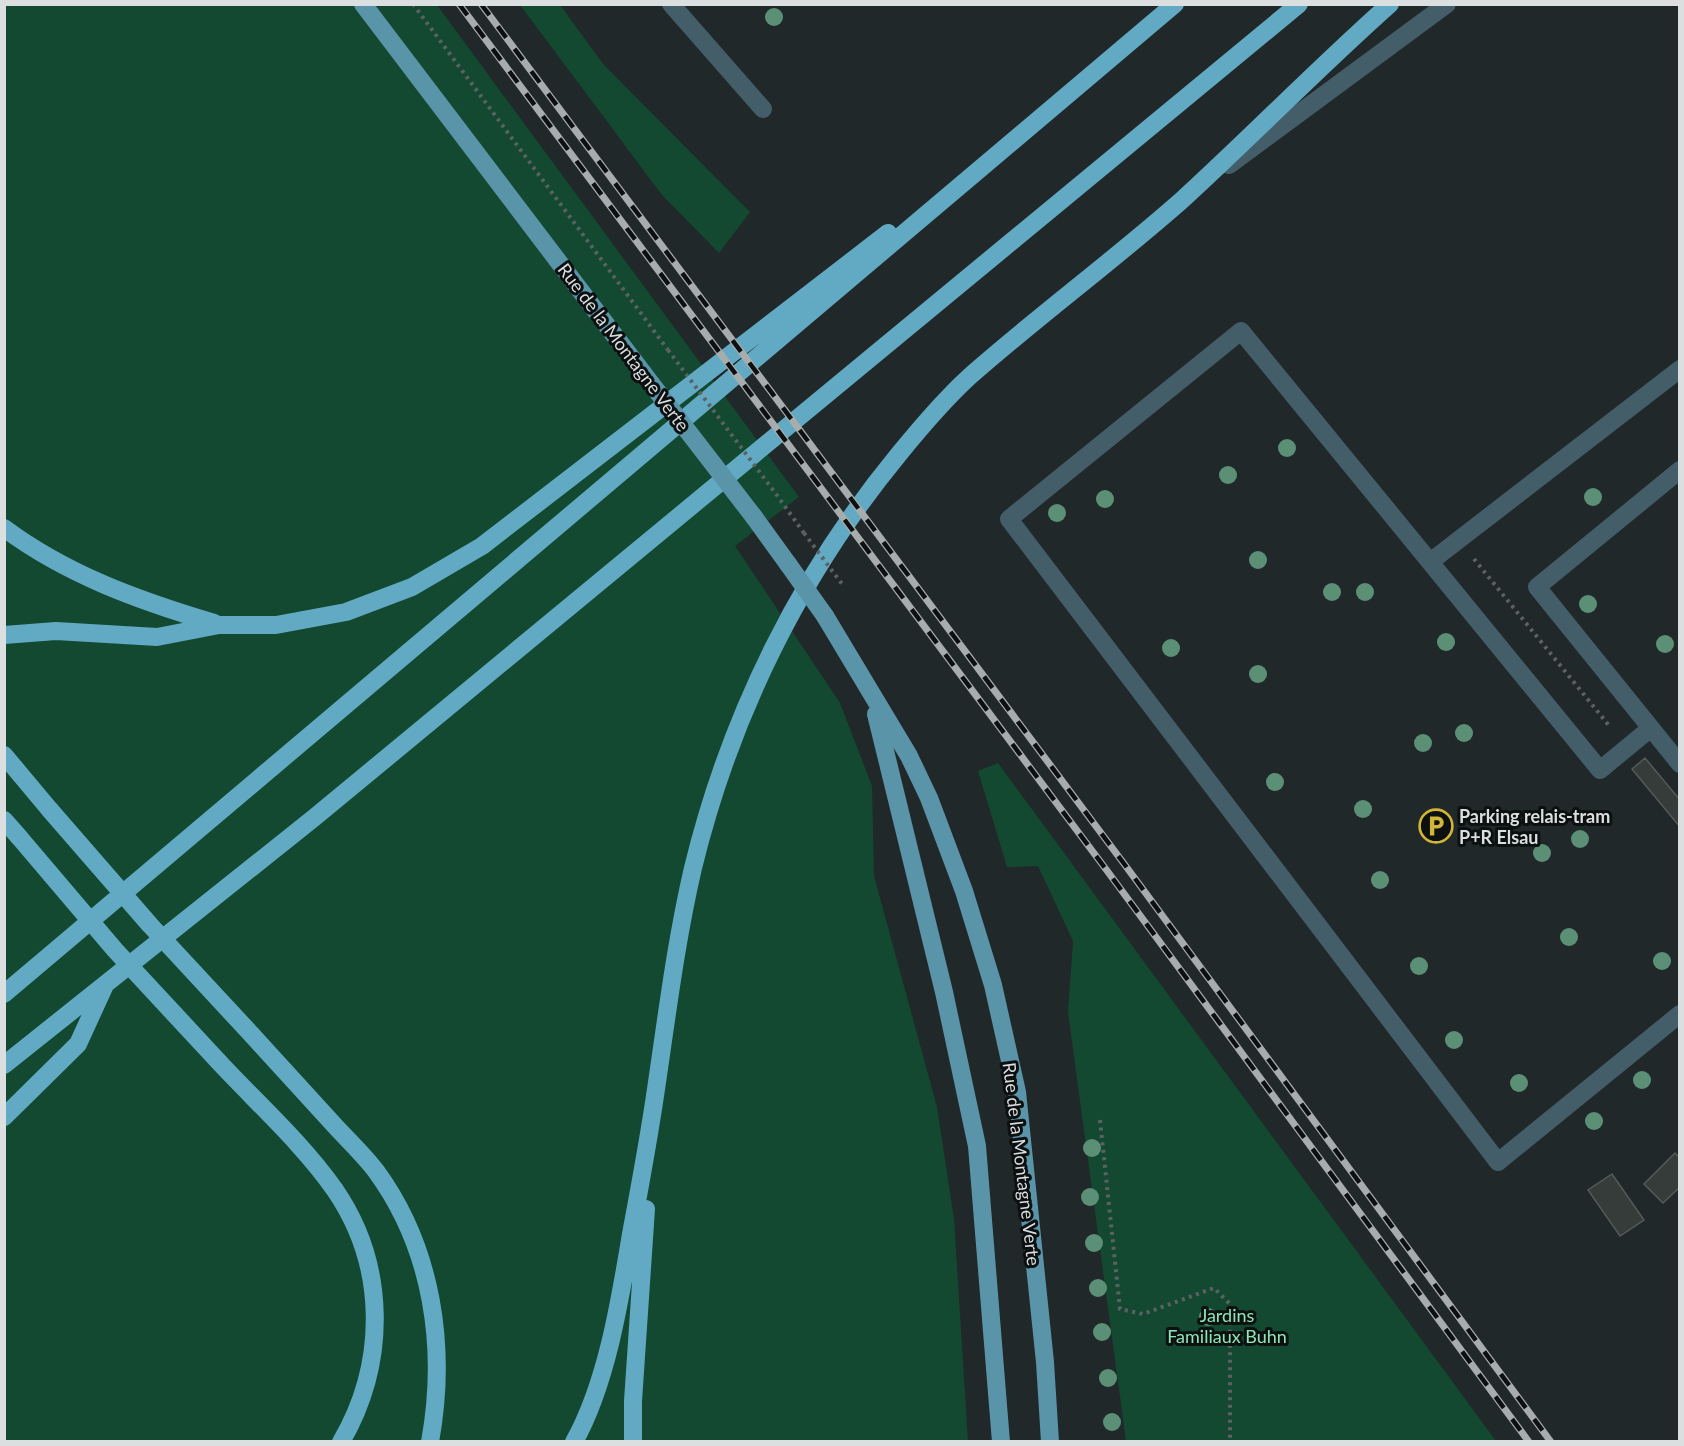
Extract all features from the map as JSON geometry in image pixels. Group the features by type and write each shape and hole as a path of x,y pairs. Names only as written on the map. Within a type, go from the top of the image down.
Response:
{"highway":[{"path":"4,994 1175,4"},
{"path":"4,1065 315,817 1299,4"},
{"path":"574,1442 596,1389 625,1272 654,1106 672,971 708,809 741,714 788,619 829,550 873,486 959,388 1181,200 1326,61 1390,4"},
{"path":"4,636 56,632 157,637 219,624 276,625 346,612 412,587 482,546 1107,63"},
{"path":"4,528 34,550 83,576 166,609 219,624"},
{"path":"4,755 150,925 375,1169 411,1228 424,1267 433,1307 438,1361 437,1405 430,1442"},
{"path":"4,820 115,950 320,1170 353,1222 363,1247 374,1305 373,1363 362,1395 341,1442"},
{"path":"4,1118 78,1044 107,981"},
{"path":"633,1442 633,1401 654,1106"}],"main road":[{"name":"Rue de la Montagne Verte","path":"363,4 754,517 825,616 909,756 929,798 964,891 993,985 1017,1092 1045,1362 1050,1442"},
{"name":"Rue de la Montagne Verte","path":"873,697 944,992 977,1146 1001,1442"}],"street":[{"path":"671,4 763,109"},
{"path":"1181,200 1447,4"},
{"path":"1651,728 1600,770 1241,331 1009,519 1498,1162 1680,1014"},
{"path":"1430,562 1680,369"},
{"path":"1680,470 1538,587 1680,764"}],"path":[{"path":"413,4 842,584"},
{"path":"1458,540 1626,747"},
{"path":"1100,1120 1120,1309 1143,1314 1214,1288 1230,1304 1230,1442"}],"green space":[{"path":"5,5 437,5 799,497 735,546 840,703 872,786 874,876 937,1107 954,1219 968,1441 5,1441"},
{"path":"520,5 560,5 604,65 750,212 719,253 662,195"},
{"name":"Jardins Familiaux Buhn","path":"998,763 1496,1441 1126,1441 1068,1012 1073,941 1038,866 1007,867 978,771"}],"building":[{"path":"1645,758 1680,800 1680,827 1632,769"},
{"path":"1675,1153 1680,1158 1680,1187 1663,1203 1644,1184"},
{"path":"1612,1174 1644,1220 1620,1236 1588,1190"}],"railway":[{"path":"459,4 1108,872 1529,1442"},
{"path":"481,4 1122,861 1551,1442"}],"place":[{"name":"Parking relais-tram P+R Elsau","path":"1436,826"}]}
